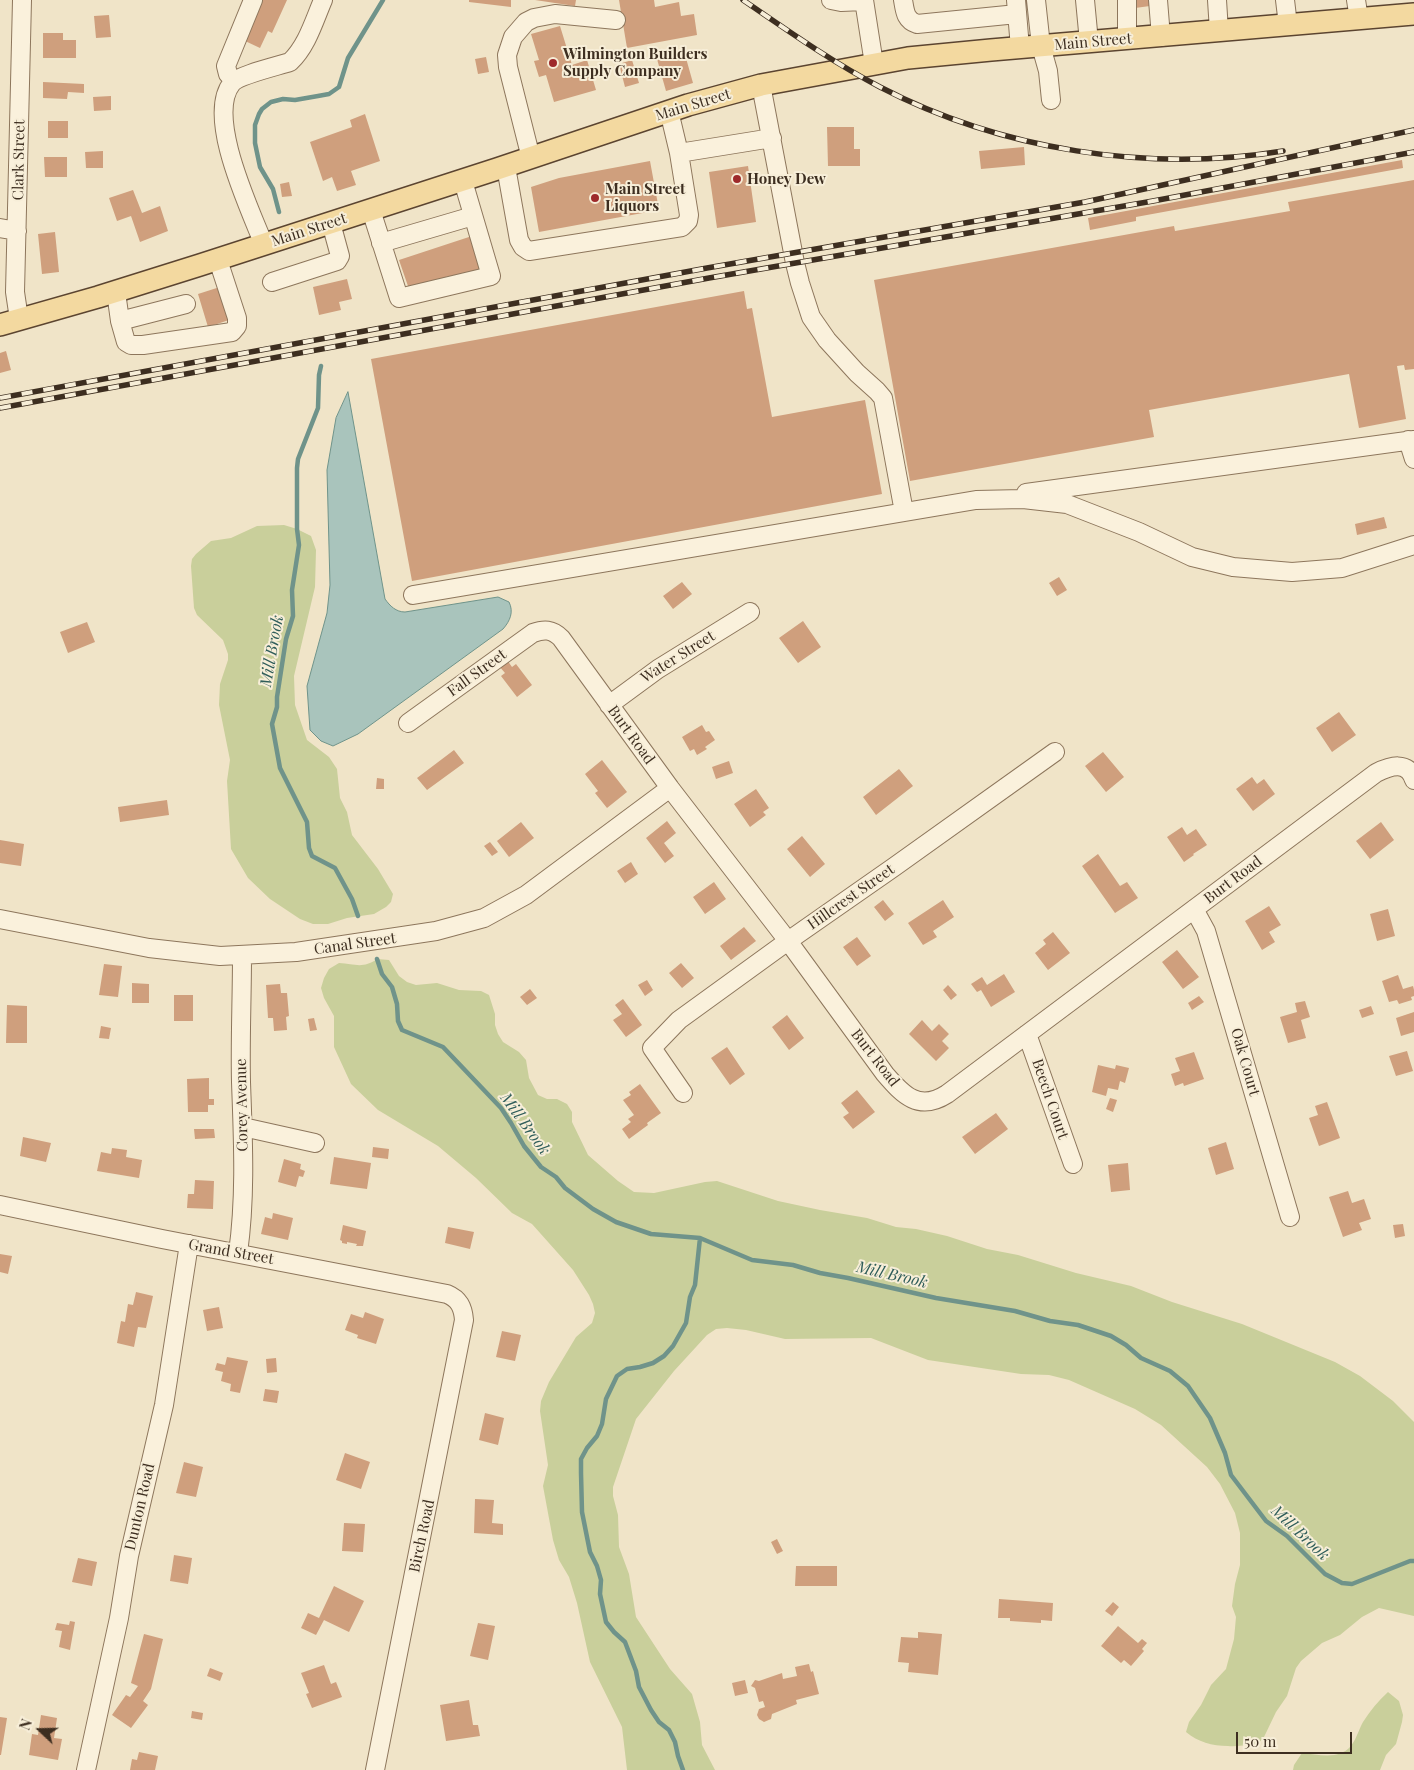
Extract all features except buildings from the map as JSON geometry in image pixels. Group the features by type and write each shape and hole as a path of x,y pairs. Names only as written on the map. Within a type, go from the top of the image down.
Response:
{"main road":[{"name":"Main Street","path":"10,322 116,292 218,260 669,111 717,96 762,85 908,58 1288,25 1357,9 1414,14"}],"street":[{"name":"Clark Street","path":"10,322 15,292 9,229 22,0"},
{"path":"234,81 228,74 226,66 253,0"},
{"path":"264,245 229,152 223,117 226,93 234,81 290,62 303,47 323,0"},
{"path":"831,0 841,2 864,0 874,64"},
{"path":"903,0 907,17 917,24 1016,7 1031,47 1048,71 1051,100"},
{"path":"1031,47 1036,0"},
{"path":"1085,0 1089,42"},
{"path":"1127,0 1127,39"},
{"path":"1158,0 1161,36"},
{"path":"1217,0 1219,31"},
{"path":"1286,0 1288,25"},
{"path":"530,158 508,67 507,55 513,37 526,22 548,14 616,20"},
{"path":"762,85 793,252 811,318 856,374 883,398 904,512"},
{"path":"506,166 519,240 524,247 532,251 685,226 689,215 679,153 669,111"},
{"path":"679,153 772,138"},
{"path":"371,210 399,298 491,276 463,180"},
{"path":"381,243 473,216"},
{"path":"272,282 337,262 340,256 331,223"},
{"path":"116,292 120,321 126,342 131,345 232,332 237,326 237,318 218,260"},
{"path":"120,321 186,304"},
{"path":"413,595 976,500 1411,440 1414,459"},
{"path":"976,500 1023,499 1067,504 1139,532 1192,557 1233,567 1292,572 1342,568 1414,546"},
{"name":"Water Street","path":"609,705 658,669 750,612"},
{"name":"Burt Road","path":"548,630 561,638 670,788 788,941 886,1074 899,1090 913,1099 926,1102 940,1099 1376,773 1390,767 1399,766 1410,774"},
{"name":"Fall Street","path":"408,723 533,633 548,630"},
{"name":"Hillcrest Street","path":"683,1092 652,1048 679,1020 1055,752"},
{"name":"Canal Street","path":"0,919 175,952 220,956 296,952 408,936 453,927 484,918 504,908 526,895 670,788"},
{"name":"Oak Court","path":"1194,909 1206,931 1290,1218"},
{"name":"Corey Avenue","path":"238,1253 243,1209 242,956"},
{"name":"Beech Court","path":"1027,1034 1073,1164"},
{"path":"242,1127 315,1143"},
{"name":"Grand Street","path":"0,1205 67,1220 447,1294 455,1297 460,1303"},
{"name":"Dunton Road","path":"86,1770 119,1618 128,1556 166,1398 189,1244"},
{"name":"Birch Road","path":"375,1770 462,1330 463,1311 460,1303"}],"green space":[{"path":"284,525 311,536 316,550 315,587 294,676 295,705 307,740 329,757 337,769 340,798 347,812 352,835 378,869 393,894 391,902 374,914 347,918 328,924 313,924 300,919 270,899 248,878 231,849 227,781 230,760 219,705 220,684 228,660 228,654 223,640 197,615 194,608 191,566 192,559 196,554 211,541 231,538 257,526"},
{"path":"377,959 389,960 399,976 407,982 416,985 437,983 459,990 481,991 489,995 495,1014 495,1025 498,1034 503,1042 519,1052 526,1060 529,1078 538,1095 547,1099 557,1099 567,1104 572,1112 572,1122 588,1155 634,1192 654,1193 717,1181 778,1201 867,1218 896,1227 916,1229 947,1236 987,1249 1018,1255 1076,1273 1131,1286 1172,1302 1242,1324 1335,1362 1360,1376 1393,1401 1414,1422 1414,1616 1379,1608 1362,1617 1340,1635 1322,1643 1301,1661 1296,1668 1287,1696 1276,1712 1264,1737 1257,1745 1222,1746 1200,1741 1186,1732 1189,1722 1201,1705 1211,1685 1226,1669 1234,1639 1236,1617 1232,1606 1240,1565 1240,1533 1235,1513 1220,1484 1207,1467 1161,1425 1135,1409 1069,1380 1049,1375 1021,1374 928,1360 871,1338 785,1339 746,1330 716,1329 707,1335 674,1371 636,1419 613,1487 613,1496 618,1515 619,1547 629,1574 636,1617 670,1669 692,1694 700,1722 702,1745 715,1770 627,1770 622,1727 590,1662 577,1603 569,1577 559,1560 553,1540 543,1486 548,1465 540,1411 541,1401 549,1382 576,1337 592,1323 595,1313 593,1304 573,1270 532,1224 512,1213 476,1178 438,1146 378,1110 351,1084 334,1047 334,1016 321,988 329,969 339,963 363,965"},
{"path":"1388,1692 1399,1701 1403,1715 1396,1744 1386,1755 1380,1770 1293,1770 1302,1753 1332,1755 1341,1753 1349,1748 1363,1722"}],"water":[{"path":"348,392 385,599 394,608 405,612 498,597 509,602 511,613 508,623 503,629 358,734 333,746 321,741 310,730 307,686 327,613 330,585 327,470 336,418"}],"waterway":[{"name":"Mill Brook","path":"279,212 273,189 260,167 255,143 255,125 259,114 271,102 329,94 339,87 348,58 383,0"},
{"name":"Mill Brook","path":"321,366 318,408 298,459 297,529 299,545 292,590 293,616 286,639 277,707 272,724 280,768 307,822 309,848 312,856 335,868 352,899 358,916"},
{"name":"Mill Brook","path":"377,959 382,974 392,987 397,1004 398,1021 402,1030 443,1047 501,1108 524,1146 541,1167 556,1177 565,1188 593,1209 616,1222 651,1234 700,1238 752,1260 793,1265 820,1273 936,1298 1015,1311 1050,1321 1078,1325 1111,1336 1126,1345 1141,1358 1170,1371 1188,1386 1210,1418 1225,1453 1231,1475 1266,1521 1287,1536 1325,1574 1342,1583 1352,1584 1414,1561"},
{"path":"683,1770 675,1742 669,1730 659,1722 639,1687 636,1671 625,1642 606,1622 600,1594 601,1580 590,1552 582,1512 581,1459 597,1436 602,1424 606,1399 617,1376 627,1369 653,1363 664,1356 673,1346 686,1323 690,1297 695,1285 700,1238"}],"railway":[{"path":"743,0 827,56 880,87 927,109 975,127 1025,141 1077,151 1129,157 1181,159 1232,157 1283,151"},
{"path":"0,398 707,268 1085,202 1414,130"},
{"path":"0,408 709,278 1153,201 1414,152"}],"place":[{"name":"Wilmington Builders Supply Company","path":"553,63"},
{"name":"Honey Dew","path":"737,179"},
{"name":"Main Street Liquors","path":"595,198"}]}
